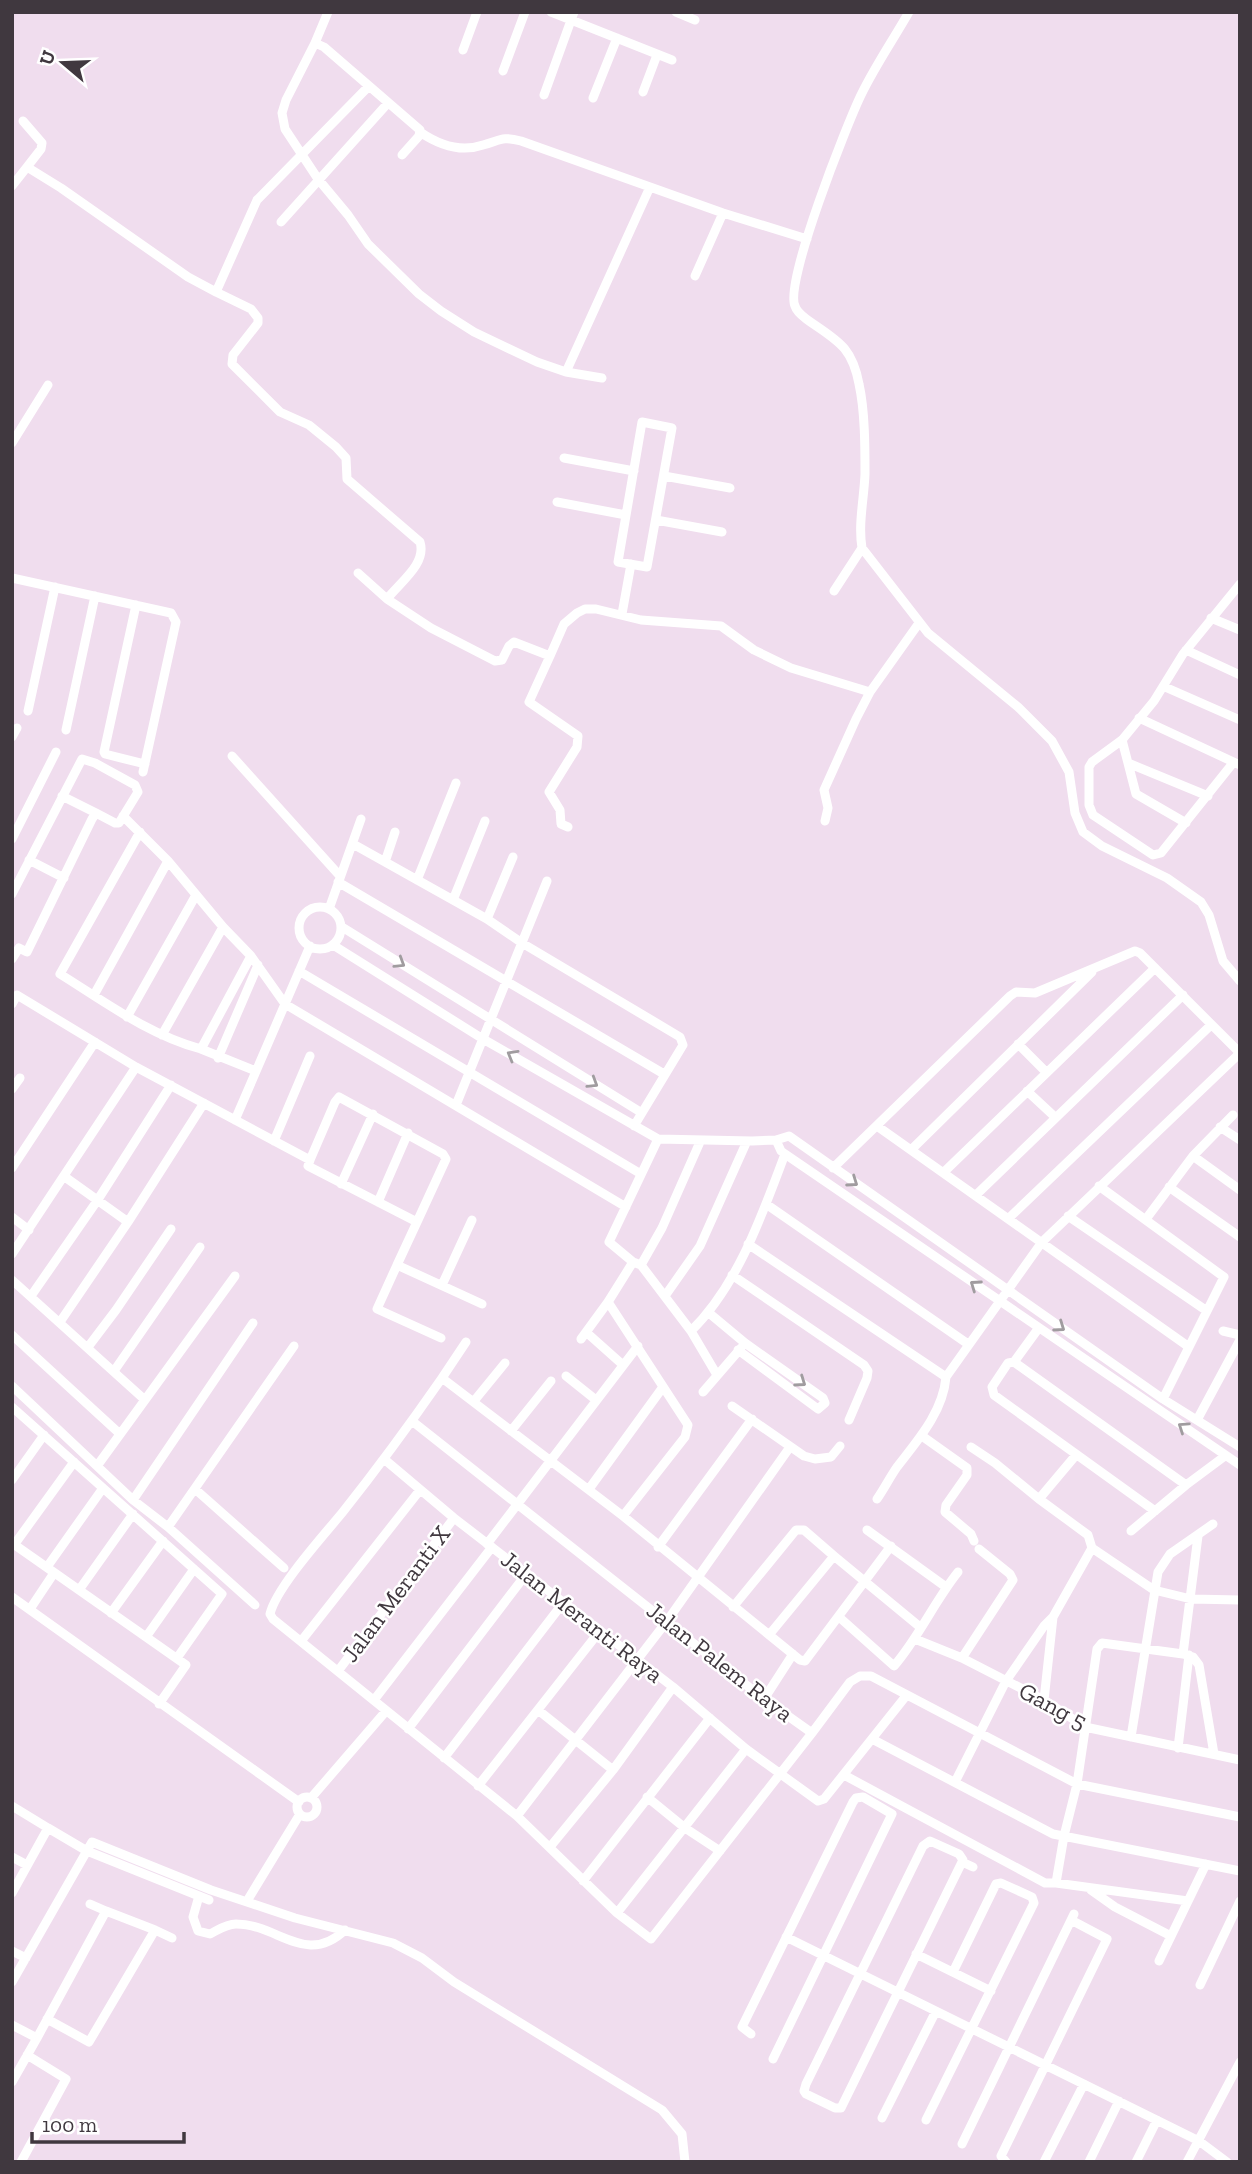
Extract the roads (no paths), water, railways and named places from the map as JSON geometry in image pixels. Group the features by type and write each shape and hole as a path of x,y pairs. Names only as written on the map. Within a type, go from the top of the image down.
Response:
{"street":[{"path":"328,12 282,113 285,129 318,179 368,244 441,312 495,342 566,372 602,378"},
{"path":"463,50 477,12"},
{"path":"503,72 525,12"},
{"path":"551,12 573,16 672,60"},
{"path":"676,12 695,20"},
{"path":"909,12 853,113 807,239 796,279 793,303 801,315 832,335 848,350 856,368 860,388 865,474 860,537 862,548 919,623 942,646 1018,707 1052,741 1066,763 1073,788 1077,820 1088,836 1167,878 1201,902 1209,915 1223,961 1240,981"},
{"path":"544,95 573,16"},
{"path":"593,98 617,37"},
{"path":"315,43 324,47 432,141 459,148 480,147 501,138 514,139 723,213 807,239"},
{"path":"643,92 657,55"},
{"path":"216,292 257,200 369,86"},
{"path":"281,222 388,103"},
{"path":"12,186 41,149 42,143 23,121"},
{"path":"401,155 420,132"},
{"path":"27,167 188,277 251,309 258,318 258,323 232,356 232,364 280,412 304,422 335,447 346,458 347,479 420,542 422,554 414,568 387,599"},
{"path":"566,372 650,187"},
{"path":"695,276 723,213"},
{"path":"12,443 48,385"},
{"path":"642,422 672,428 648,567 618,562 634,471 642,422"},
{"path":"564,458 634,471"},
{"path":"664,476 730,488"},
{"path":"557,502 626,515"},
{"path":"656,520 722,532"},
{"path":"834,591 862,548"},
{"path":"622,614 631,564"},
{"path":"358,573 387,599 431,628 495,661 502,660 514,642 550,656"},
{"path":"12,589 13,578 55,587 136,605 171,613 176,622 144,768 104,752 136,605"},
{"path":"28,710 55,587"},
{"path":"1089,805 1089,767 1092,762 1122,740 1165,687 1186,650 1239,587"},
{"path":"66,730 95,596"},
{"path":"568,827 561,824 560,810 549,792 577,747 578,736 529,702 564,624 577,613 590,609 654,621 721,626 754,650 791,668 870,692"},
{"path":"1211,618 1240,630"},
{"path":"825,821 828,807 824,790 870,692 919,623"},
{"path":"1186,650 1240,675"},
{"path":"1165,687 1240,720"},
{"path":"1073,788 1089,805 1097,820 1153,855 1161,853 1237,764 1139,719"},
{"path":"1122,740 1136,794 1186,823"},
{"path":"12,839 56,752"},
{"path":"232,756 339,879 664,1074"},
{"path":"12,894 79,761 84,758 137,788 138,792 118,824 62,796"},
{"path":"1128,763 1208,796"},
{"path":"417,880 457,783"},
{"path":"12,959 15,946 27,952 96,813"},
{"path":"123,816 168,862 251,956 285,1004 626,1207"},
{"path":"329,909 361,819"},
{"path":"453,900 485,821"},
{"path":"140,832 60,974 127,1017 162,1035 256,1071"},
{"path":"385,862 395,832"},
{"path":"353,844 487,919 522,943 680,1037 683,1045 634,1126"},
{"path":"487,919 513,857"},
{"path":"29,860 64,878"},
{"path":"94,995 168,862"},
{"path":"456,1105 547,881"},
{"path":"127,1017 196,895"},
{"path":"312,908 329,909 339,918 342,927 340,937 333,945 324,949 305,943 300,934 304,915 312,908"},
{"path":"162,1035 223,927"},
{"path":"342,927 642,1112"},
{"path":"333,945 483,1037 658,1139 747,1141 776,1140 789,1136 1163,1399 1240,1447"},
{"path":"235,1120 310,946"},
{"path":"834,1168 1016,992 1035,993 1135,951 1240,1053 1042,1242 946,1377 940,1404 922,1436 877,1499"},
{"path":"201,1049 251,956"},
{"path":"218,1058 258,965"},
{"path":"944,1172 1155,968"},
{"path":"912,1149 1096,969"},
{"path":"299,971 641,1174"},
{"path":"12,1004 15,993 136,1067 310,1160"},
{"path":"976,1195 1183,995"},
{"path":"1009,1218 1211,1025"},
{"path":"12,1168 94,1042"},
{"path":"1018,1044 1046,1072"},
{"path":"274,1140 310,1056"},
{"path":"12,1254 136,1067"},
{"path":"12,1089 20,1078"},
{"path":"31,1296 97,1201 171,1085"},
{"path":"1027,1091 1055,1117"},
{"path":"417,1222 309,1167 337,1099 341,1098 408,1133 443,1153 446,1159 377,1309 442,1338"},
{"path":"60,1322 204,1104"},
{"path":"341,1184 373,1114"},
{"path":"1146,1219 1193,1156 1233,1115"},
{"path":"877,1126 1189,1347"},
{"path":"1220,1127 1240,1140"},
{"path":"378,1202 408,1133"},
{"path":"658,1139 609,1242 637,1263 665,1296 691,1331 717,1375"},
{"path":"776,1140 781,1152 1240,1465"},
{"path":"665,1296 700,1246 747,1141"},
{"path":"623,1365 583,1335 662,1228 700,1142"},
{"path":"691,1331 709,1313 732,1275 766,1204 785,1154"},
{"path":"1193,1156 1240,1190"},
{"path":"65,1177 128,1222"},
{"path":"1099,1186 1222,1275 1223,1280 1163,1399"},
{"path":"1169,1187 1240,1237"},
{"path":"766,1204 968,1344"},
{"path":"1068,1216 1207,1311"},
{"path":"12,1217 29,1230"},
{"path":"442,1285 472,1220"},
{"path":"88,1348 171,1228"},
{"path":"748,1244 946,1377"},
{"path":"114,1371 200,1247"},
{"path":"397,1265 482,1304"},
{"path":"732,1275 864,1365 868,1371 867,1378 849,1420"},
{"path":"97,1466 235,1276"},
{"path":"12,1280 145,1400"},
{"path":"608,1303 686,1420 688,1431 623,1516"},
{"path":"709,1313 741,1347 818,1409 826,1403 823,1398 741,1347"},
{"path":"133,1500 253,1323"},
{"path":"1038,1329 1014,1362 1006,1366 992,1387 992,1393 1155,1511"},
{"path":"1197,1420 1240,1337 1223,1331"},
{"path":"12,1335 120,1434"},
{"path":"466,1342 384,1460 292,1576 270,1614 517,1816 617,1913 648,1938 652,1938 812,1733"},
{"path":"168,1527 294,1346"},
{"path":"374,1700 549,1461 638,1346"},
{"path":"704,1392 741,1347"},
{"path":"1014,1362 1186,1485"},
{"path":"474,1401 505,1363"},
{"path":"565,1376 596,1401"},
{"path":"442,1378 589,1489 800,1660 805,1661 891,1546"},
{"path":"511,1431 551,1381"},
{"path":"12,1386 133,1500 168,1527 254,1605"},
{"path":"589,1489 663,1387"},
{"path":"732,1406 804,1456 822,1459 831,1457 840,1446"},
{"path":"13,1409 222,1594 177,1658"},
{"path":"658,1547 752,1419"},
{"name":"Jalan Palem Raya","path":"412,1421 764,1699 812,1733 855,1678 871,1676 1077,1784 1240,1817"},
{"path":"1204,1441 1212,1430"},
{"path":"12,1480 44,1435"},
{"path":"922,1436 967,1468 967,1475 946,1505 945,1512 971,1534 977,1545 1010,1574 1013,1580 962,1658"},
{"path":"517,1816 667,1620 790,1447"},
{"path":"971,1447 1088,1535 1092,1548 1154,1590 1191,1599 1240,1600"},
{"path":"1039,1499 1076,1455"},
{"path":"1131,1531 1225,1456"},
{"name":"Jalan Meranti Raya","path":"384,1460 599,1632 673,1687 746,1749 813,1799 824,1799 844,1775"},
{"path":"74,1462 13,1544 186,1665 159,1704"},
{"path":"30,1609 50,1570 103,1488"},
{"path":"195,1489 284,1568"},
{"path":"302,1640 420,1490"},
{"path":"79,1590 133,1514"},
{"name":"Jalan Meranti X","path":"338,1671 454,1518"},
{"path":"1131,1737 1158,1572 1165,1560 1213,1524"},
{"path":"733,1607 796,1530 804,1530 920,1627"},
{"path":"867,1530 946,1587"},
{"path":"1178,1748 1199,1535"},
{"path":"111,1612 163,1541"},
{"path":"955,1782 1006,1681 1053,1617 1092,1548"},
{"path":"769,1635 834,1556"},
{"path":"146,1637 194,1569"},
{"path":"884,1683 958,1572"},
{"path":"408,1729 527,1573"},
{"path":"12,1597 159,1704 205,1732 299,1802"},
{"path":"444,1758 563,1603"},
{"path":"839,1617 894,1666"},
{"path":"1044,1700 1053,1617"},
{"path":"478,1786 599,1632"},
{"name":"Gang 5","path":"915,1639 962,1658 1044,1700 1085,1727 1240,1760"},
{"path":"1056,1883 1077,1784 1099,1646 1106,1643 1186,1654 1195,1659 1199,1665 1214,1754"},
{"path":"764,1699 793,1654"},
{"path":"550,1847 613,1770 673,1687"},
{"path":"906,1696 844,1775 1045,1883 1188,1901"},
{"path":"538,1710 613,1770"},
{"path":"311,1798 317,1807 314,1813 305,1817 297,1808 299,1802 304,1798 311,1798 386,1711"},
{"path":"583,1881 710,1718"},
{"path":"872,1739 1035,1825 1064,1836 1240,1871"},
{"path":"617,1913 746,1749"},
{"path":"751,2034 742,2027 853,1802 859,1796 863,1797 892,1814 774,2059"},
{"path":"647,1797 685,1828 720,1851"},
{"path":"12,1806 87,1851 209,1900"},
{"path":"247,1901 300,1814"},
{"path":"12,1893 48,1828"},
{"path":"12,1982 92,1842 174,1875 295,1918 393,1943 422,1958 454,1982 662,2110 682,2134 685,2162"},
{"path":"962,1862 841,2108 835,2108 806,2094 804,2089 927,1842 959,1854 962,1862 973,1867"},
{"path":"12,1857 27,1866"},
{"path":"1159,1961 1206,1864"},
{"path":"164,1882 174,1875"},
{"path":"926,2120 1034,1903 1032,1897 1001,1882 996,1884 953,1972"},
{"path":"1090,1889 1115,1907 1171,1936"},
{"path":"199,1896 193,1917 198,1931 210,1934 234,1923 263,1929 314,1946 329,1943 345,1930"},
{"path":"1200,1985 1240,1901"},
{"path":"90,1905 172,1937"},
{"path":"12,2082 106,1911"},
{"path":"962,2144 1072,1917 1107,1939 1001,2156 1006,2162"},
{"path":"47,2020 89,2042 155,1930"},
{"path":"786,1937 1199,2141 1227,2162"},
{"path":"12,1951 26,1958"},
{"path":"916,1954 991,1991"},
{"path":"881,2118 936,2011"},
{"path":"12,2025 37,2038"},
{"path":"21,2162 66,2079 27,2055"},
{"path":"1186,2162 1240,2062"},
{"path":"1044,2162 1084,2084"},
{"path":"1089,2162 1119,2101"},
{"path":"1136,2162 1157,2120"}]}
